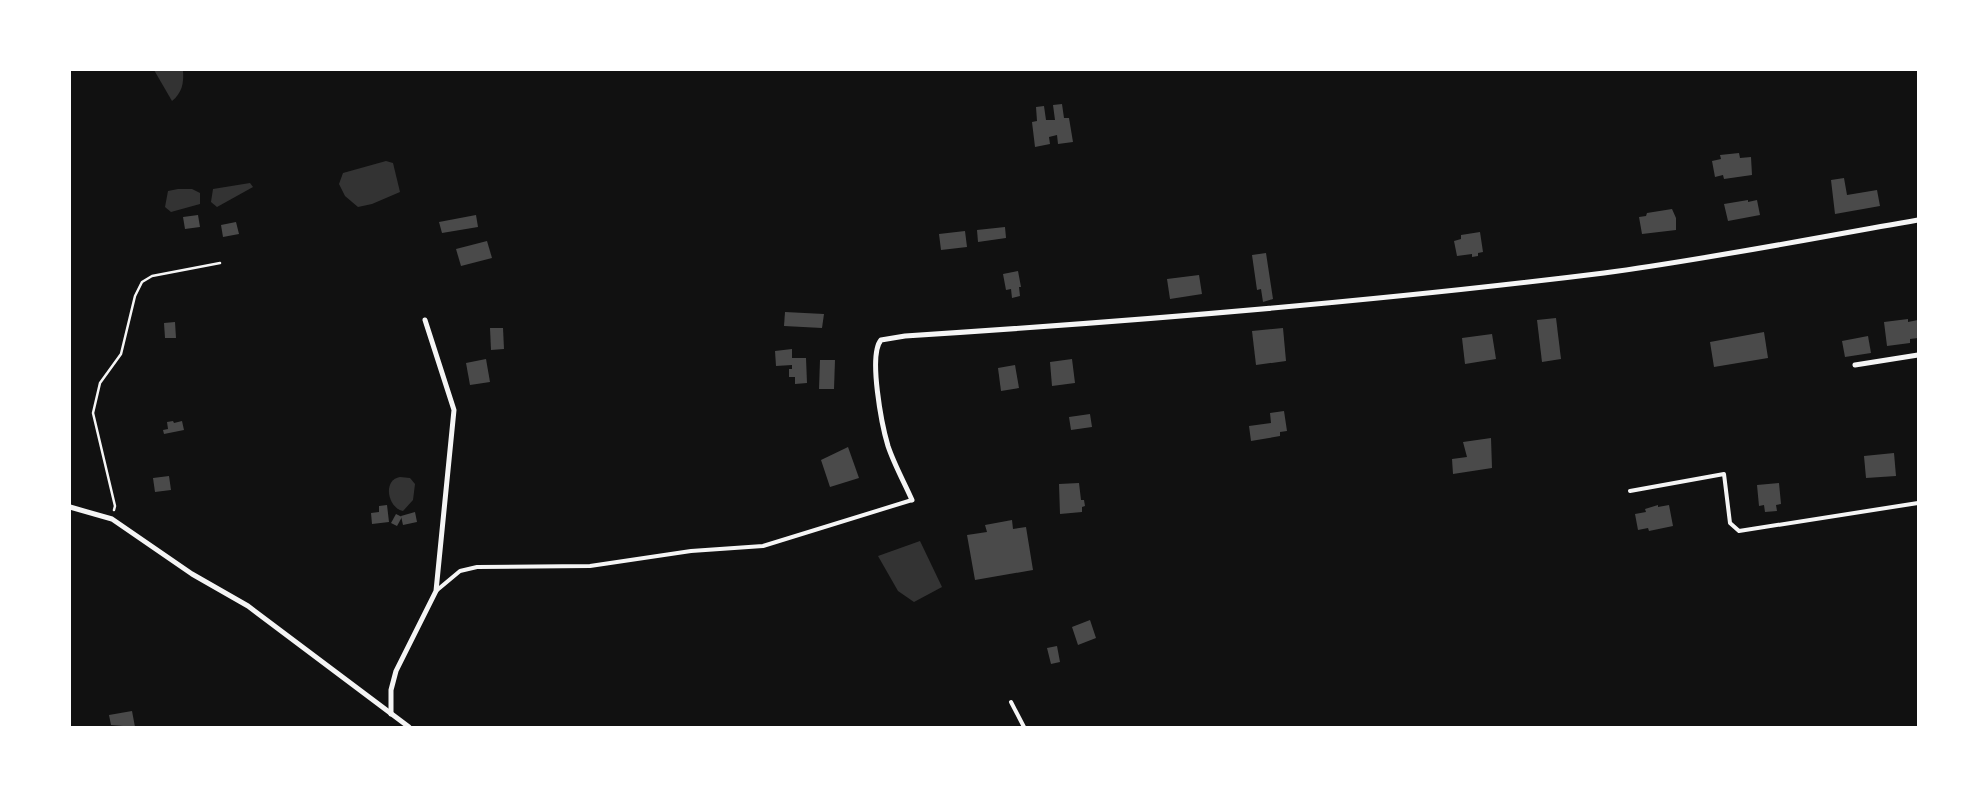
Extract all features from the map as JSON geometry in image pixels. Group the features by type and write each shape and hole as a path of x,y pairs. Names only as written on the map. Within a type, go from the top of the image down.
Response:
{"street":[{"path":"912,500 889,448 882,422 876,359 877,345 881,340 905,336 1130,322 1342,302 1548,279 1607,272 1918,220"},
{"path":"391,714 391,690 396,671 436,591 454,410 426,320"},
{"path":"1855,365 1918,355"},
{"path":"70,507 112,519 192,574 248,606 409,727"}],"lane":[{"path":"1630,491 1724,474 1730,523 1739,531 1918,504"},
{"path":"436,591 460,571 477,567 590,566 691,551 763,546 912,500"},
{"path":"1012,702 1024,727"}],"path":[{"path":"112,519 116,506 92,413 100,383 121,354 134,296 142,282 152,276 220,263"}],"shaded area":[{"path":"154,70 183,70 182,87 172,101"},
{"path":"386,161 393,163 400,192 372,204 358,207 345,196 339,184 343,173"},
{"path":"250,183 253,187 217,207 211,202 213,189"},
{"path":"192,189 200,193 200,204 171,212 165,207 168,191"},
{"path":"400,477 410,478 415,484 413,500 403,511 394,505 389,494 391,483 394,479"},
{"path":"920,541 942,587 914,602 898,591 878,556"}],"building":[{"path":"1062,104 1064,118 1069,118 1073,142 1058,144 1057,135 1049,137 1050,144 1035,147 1032,122 1037,121 1036,107 1044,106 1046,120 1055,120 1053,105"},
{"path":"1739,153 1740,158 1751,157 1752,175 1724,179 1723,175 1715,177 1712,161 1721,159 1720,155"},
{"path":"1844,178 1847,195 1877,190 1880,206 1835,214 1831,180"},
{"path":"1748,200 1748,202 1757,200 1760,215 1728,221 1724,204"},
{"path":"1672,209 1676,218 1676,230 1642,234 1639,217 1646,216 1647,213"},
{"path":"198,215 200,227 185,229 183,217"},
{"path":"476,215 478,227 442,233 439,222"},
{"path":"236,222 239,234 223,237 221,225"},
{"path":"1005,227 1006,238 978,242 977,230"},
{"path":"965,231 967,247 941,250 939,234"},
{"path":"1480,232 1483,252 1478,253 1478,256 1472,257 1472,254 1457,256 1454,241 1461,239 1461,235"},
{"path":"487,241 492,258 461,266 456,249"},
{"path":"1266,253 1273,299 1263,302 1261,289 1257,290 1252,255"},
{"path":"1018,271 1021,287 1019,287 1020,296 1012,298 1011,289 1006,290 1003,274"},
{"path":"1199,275 1202,294 1170,299 1167,279"},
{"path":"785,312 824,314 822,328 784,326"},
{"path":"1556,318 1561,359 1542,362 1537,320"},
{"path":"1908,319 1908,322 1918,320 1918,338 1910,339 1910,343 1887,346 1884,322"},
{"path":"175,322 176,338 165,338 164,323"},
{"path":"490,328 503,328 504,349 491,350"},
{"path":"1283,328 1286,361 1256,365 1252,331"},
{"path":"1764,332 1768,358 1714,367 1710,342"},
{"path":"1492,334 1496,359 1465,364 1462,338"},
{"path":"1868,336 1871,353 1845,357 1842,341"},
{"path":"792,349 792,358 806,358 807,383 795,384 795,377 789,377 789,369 792,369 792,365 776,366 775,351"},
{"path":"486,359 490,382 470,385 466,363"},
{"path":"1072,359 1075,383 1052,386 1050,362"},
{"path":"820,360 835,360 834,389 819,389"},
{"path":"1015,365 1019,388 1001,391 998,368"},
{"path":"1284,411 1287,431 1280,432 1280,436 1251,441 1249,426 1271,423 1270,413"},
{"path":"1090,414 1092,427 1071,430 1069,417"},
{"path":"173,421 174,423 182,421 184,430 164,434 163,430 168,429 167,422"},
{"path":"1491,438 1492,468 1453,474 1452,459 1467,457 1463,442"},
{"path":"848,447 859,478 830,487 821,460"},
{"path":"1894,453 1896,476 1866,478 1864,456"},
{"path":"169,476 171,490 155,492 153,478"},
{"path":"1079,483 1081,500 1084,500 1085,506 1082,507 1082,512 1060,514 1059,484"},
{"path":"1779,483 1781,504 1776,505 1777,511 1765,512 1764,505 1759,506 1757,485"},
{"path":"387,505 389,522 372,524 371,513 379,512 379,506"},
{"path":"1658,505 1658,507 1669,505 1673,526 1649,531 1648,528 1638,530 1635,514 1646,512 1645,509"},
{"path":"415,512 417,522 403,525 401,516"},
{"path":"396,514 402,517 397,526 391,523"},
{"path":"1012,520 1013,529 1026,527 1033,570 975,580 967,535 987,532 985,525"},
{"path":"1090,620 1096,638 1078,645 1072,627"},
{"path":"1057,646 1060,662 1051,664 1047,648"},
{"path":"132,711 135,727 111,725 109,715"}]}
